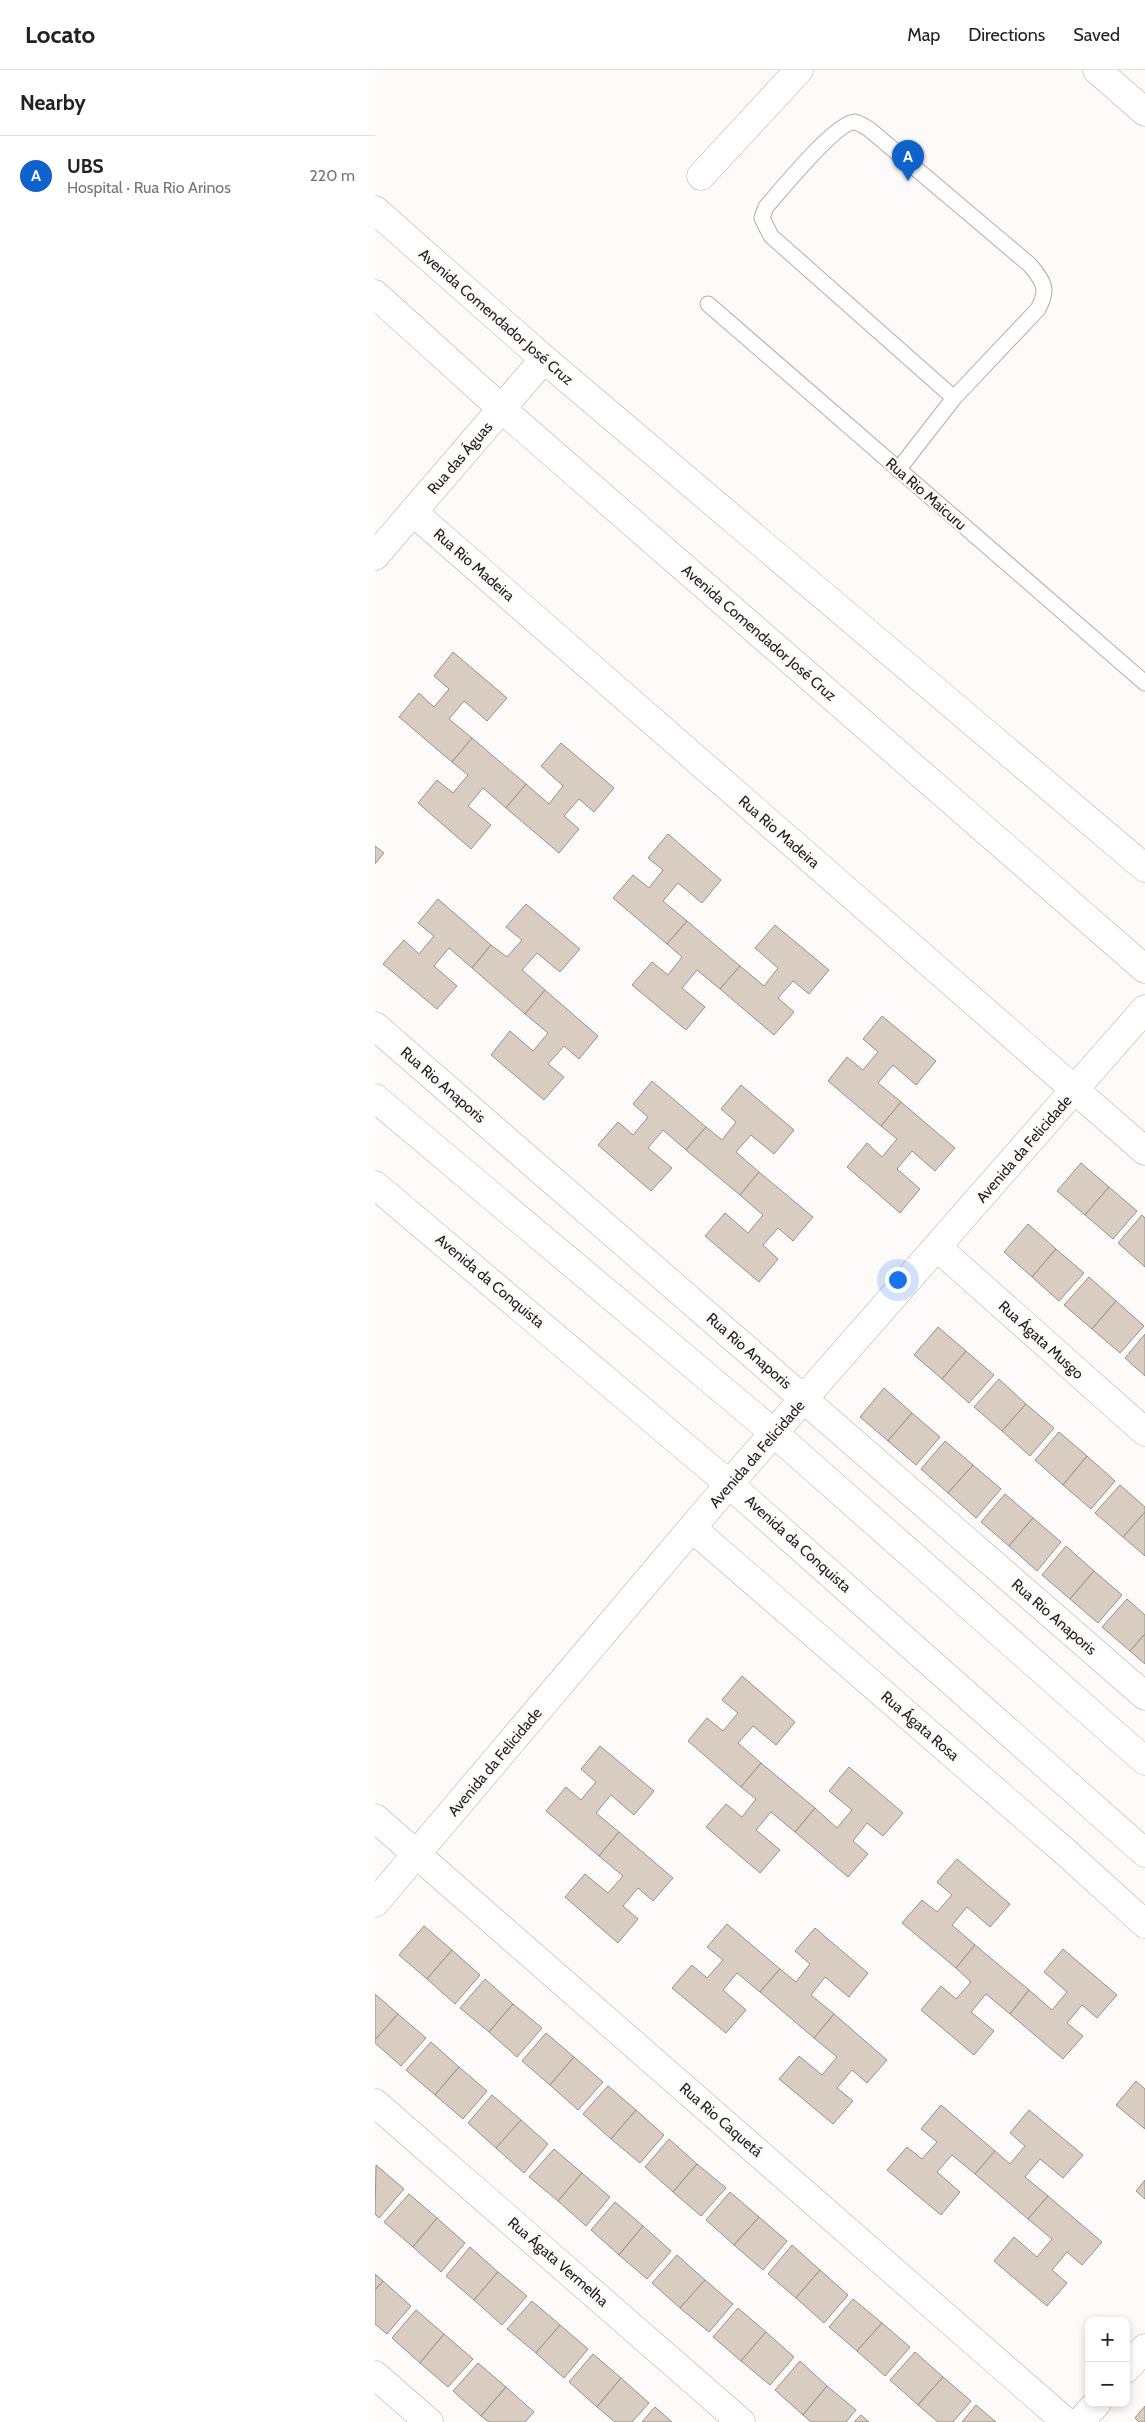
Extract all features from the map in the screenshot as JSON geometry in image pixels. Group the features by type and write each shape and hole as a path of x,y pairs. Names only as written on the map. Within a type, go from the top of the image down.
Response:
{"street":[{"path":"701,176 799,70"},
{"path":"1097,70 1145,112"},
{"name":"Avenida Comendador José Cruz","path":"375,210 544,359 1145,868"},
{"name":"Avenida Comendador José Cruz","path":"375,294 503,410 1145,969"},
{"name":"Rua das Águas","path":"375,556 503,410 544,359"},
{"name":"Rua Rio Madeira","path":"413,512 1145,1151"},
{"name":"Avenida da Felicidade","path":"375,1903 693,1529 729,1484 938,1248 1145,1009"},
{"name":"Rua Rio Anaporis","path":"375,1026 1145,1696"},
{"path":"375,1098 774,1433 1145,1761"},
{"name":"Avenida da Conquista","path":"375,1185 729,1484 1145,1853"},
{"name":"Rua Ágata Musgo","path":"938,1248 1145,1432"},
{"name":"Rua Ágata Rosa","path":"693,1529 1062,1849 1145,1924"},
{"name":"Rua Rio Caquetá","path":"375,1818 1066,2422"},
{"name":"Rua Ágata Vermelha","path":"375,2103 741,2422"},
{"path":"1130,2365 1145,2348"},
{"path":"375,2375 429,2422"},
{"path":"1080,2422 1093,2407"}],"lane":[{"path":"898,470 954,398 1038,309 1045,297 1043,280 1030,265 869,129 856,122 849,123 834,133 766,207 762,218 765,229 778,243 954,398"},
{"name":"Rua Rio Maicuru","path":"708,304 1145,683"}],"building":[{"path":"453,652 507,698 487,721 464,701 449,719 472,738 452,762 399,717 419,693 434,707 449,689 434,676"},
{"path":"472,738 526,784 506,808 483,788 468,806 491,825 471,849 418,803 437,780 453,793 468,775 452,762"},
{"path":"561,743 614,788 594,812 579,799 564,816 579,829 559,853 506,808 526,784 549,804 563,786 541,766"},
{"path":"668,834 721,880 702,903 678,883 663,901 687,921 667,944 613,898 633,875 649,888 663,870 648,858"},
{"path":"375,846 384,853 375,864"},
{"path":"438,899 491,945 472,968 449,948 434,966 457,986 437,1009 383,964 404,940 419,954 434,936 418,923"},
{"path":"526,904 580,949 560,972 537,953 522,970 545,990 525,1014 472,968 491,945 507,957 522,940 506,927"},
{"path":"687,921 740,966 720,989 697,970 682,988 705,1007 686,1030 632,985 652,962 668,975 682,957 667,944"},
{"path":"775,925 829,970 809,994 793,981 778,998 794,1012 774,1035 720,989 740,966 764,986 778,968 755,948"},
{"path":"545,990 598,1036 579,1059 564,1046 548,1064 564,1077 544,1100 491,1055 510,1031 533,1051 548,1033 525,1014"},
{"path":"882,1016 936,1061 916,1085 893,1065 878,1083 901,1102 881,1126 828,1081 847,1057 863,1070 878,1052 863,1039"},
{"path":"652,1081 706,1127 686,1150 663,1130 648,1148 672,1168 651,1191 598,1145 618,1122 633,1135 648,1117 633,1104"},
{"path":"741,1085 794,1130 774,1154 751,1135 736,1152 759,1172 740,1195 686,1150 706,1127 722,1140 736,1122 721,1109"},
{"path":"901,1102 955,1148 935,1171 912,1151 897,1169 920,1189 900,1213 847,1167 867,1143 882,1157 897,1139 881,1126"},
{"path":"1081,1163 1109,1187 1085,1215 1057,1191"},
{"path":"759,1172 813,1217 793,1241 778,1228 763,1245 778,1259 759,1282 705,1236 725,1213 748,1233 763,1215 740,1195"},
{"path":"1109,1187 1137,1211 1113,1239 1085,1215"},
{"path":"1142,1215 1145,1218 1145,1267 1118,1243"},
{"path":"1028,1224 1056,1249 1032,1277 1004,1252"},
{"path":"1056,1249 1084,1273 1059,1301 1032,1277"},
{"path":"1089,1277 1116,1301 1092,1329 1064,1305"},
{"path":"1116,1301 1144,1326 1120,1353 1092,1329"},
{"path":"938,1327 966,1351 942,1379 914,1355"},
{"path":"1145,1334 1145,1376 1125,1358"},
{"path":"966,1351 994,1375 969,1403 942,1379"},
{"path":"999,1379 1026,1404 1002,1431 974,1407"},
{"path":"884,1388 912,1413 888,1441 860,1417"},
{"path":"1026,1404 1054,1428 1030,1456 1002,1431"},
{"path":"912,1413 940,1437 916,1465 888,1441"},
{"path":"1059,1432 1087,1456 1063,1485 1035,1460"},
{"path":"945,1441 973,1465 948,1493 921,1469"},
{"path":"1087,1456 1115,1481 1091,1509 1063,1485"},
{"path":"973,1465 1001,1489 976,1518 948,1493"},
{"path":"1120,1485 1145,1507 1145,1512 1123,1537 1095,1513"},
{"path":"1005,1494 1033,1518 1009,1546 981,1522"},
{"path":"1145,1512 1145,1556 1123,1537"},
{"path":"1033,1518 1061,1542 1037,1571 1009,1546"},
{"path":"1066,1546 1094,1571 1070,1599 1042,1575"},
{"path":"1094,1571 1122,1595 1098,1623 1070,1599"},
{"path":"1127,1599 1145,1615 1145,1634 1130,1651 1102,1627"},
{"path":"1145,1634 1145,1664 1130,1651"},
{"path":"742,1676 795,1722 776,1745 753,1726 738,1743 761,1763 741,1787 688,1741 707,1718 723,1731 738,1713 722,1700"},
{"path":"600,1746 654,1791 634,1815 611,1795 596,1813 619,1832 599,1856 546,1811 566,1787 581,1800 596,1782 581,1769"},
{"path":"761,1763 815,1808 795,1832 771,1812 756,1830 780,1850 760,1873 706,1827 726,1804 742,1817 756,1799 741,1787"},
{"path":"849,1767 903,1813 883,1836 867,1823 853,1841 868,1854 848,1877 795,1832 815,1808 837,1828 852,1810 829,1791"},
{"path":"619,1832 673,1878 653,1901 638,1888 623,1906 638,1919 618,1943 565,1897 585,1874 608,1893 623,1876 599,1856"},
{"path":"957,1859 1010,1904 990,1927 967,1907 952,1925 975,1945 956,1968 902,1923 922,1900 937,1912 952,1895 937,1882"},
{"path":"727,1924 780,1969 760,1992 737,1973 723,1990 746,2010 726,2033 672,1988 692,1965 707,1978 723,1960 707,1947"},
{"path":"424,1926 452,1950 427,1979 399,1955"},
{"path":"815,1928 868,1973 849,1997 825,1977 811,1995 834,2014 814,2038 760,1992 780,1969 796,1982 810,1964 795,1951"},
{"path":"975,1945 1029,1990 1010,2014 986,1994 971,2012 994,2031 974,2055 921,2010 941,1986 956,1999 971,1982 956,1968"},
{"path":"1063,1949 1117,1995 1097,2018 1082,2005 1067,2023 1083,2036 1063,2059 1010,2014 1029,1990 1052,2010 1067,1992 1044,1972"},
{"path":"452,1950 480,1975 455,2004 427,1979"},
{"path":"485,1979 513,2004 489,2032 460,2008"},
{"path":"375,1994 398,2014 375,2040"},
{"path":"513,2004 542,2028 517,2057 489,2032"},
{"path":"398,2014 426,2038 401,2066 375,2043 375,2040"},
{"path":"834,2014 887,2060 867,2083 852,2070 837,2088 853,2101 833,2124 779,2079 799,2056 822,2075 837,2057 814,2038"},
{"path":"546,2033 574,2057 550,2085 522,2061"},
{"path":"431,2042 459,2067 435,2095 406,2070"},
{"path":"574,2057 603,2082 578,2110 550,2085"},
{"path":"459,2067 487,2091 463,2119 435,2095"},
{"path":"1136,2081 1145,2089 1145,2129 1116,2105"},
{"path":"608,2086 636,2110 611,2139 583,2114"},
{"path":"492,2095 521,2120 496,2148 468,2123"},
{"path":"941,2105 995,2151 975,2174 952,2155 937,2172 960,2192 941,2215 887,2170 907,2147 922,2159 937,2142 921,2129"},
{"path":"636,2110 664,2135 640,2163 611,2139"},
{"path":"1029,2110 1083,2155 1063,2178 1040,2159 1025,2177 1048,2196 1028,2219 975,2174 995,2151 1010,2164 1025,2146 1010,2133"},
{"path":"521,2120 548,2144 524,2173 496,2148"},
{"path":"669,2139 697,2164 673,2192 645,2167"},
{"path":"554,2149 582,2173 558,2201 529,2177"},
{"path":"697,2164 726,2188 701,2216 673,2192"},
{"path":"376,2165 404,2189 379,2218 375,2214"},
{"path":"582,2173 610,2197 586,2226 558,2201"},
{"path":"1145,2180 1145,2199 1136,2191"},
{"path":"730,2192 759,2217 734,2245 706,2220"},
{"path":"409,2194 437,2218 413,2247 384,2222"},
{"path":"1048,2196 1102,2242 1082,2265 1067,2252 1052,2270 1067,2283 1047,2306 994,2261 1014,2237 1037,2257 1052,2239 1028,2219"},
{"path":"615,2202 643,2226 619,2255 591,2230"},
{"path":"759,2217 787,2241 763,2270 734,2245"},
{"path":"437,2218 465,2243 441,2272 413,2247"},
{"path":"643,2226 671,2251 647,2279 619,2255"},
{"path":"792,2245 820,2270 796,2298 768,2274"},
{"path":"470,2247 498,2272 474,2300 446,2276"},
{"path":"677,2255 705,2280 680,2308 652,2283"},
{"path":"820,2270 848,2295 824,2323 796,2298"},
{"path":"498,2272 527,2296 502,2325 474,2300"},
{"path":"375,2274 383,2281 375,2290"},
{"path":"705,2280 733,2304 709,2332 680,2308"},
{"path":"383,2281 411,2306 387,2334 375,2324 375,2290"},
{"path":"853,2299 882,2323 857,2351 829,2327"},
{"path":"532,2301 560,2325 536,2353 507,2329"},
{"path":"738,2308 766,2332 741,2361 713,2337"},
{"path":"416,2310 444,2334 420,2363 392,2338"},
{"path":"882,2323 910,2347 885,2376 857,2351"},
{"path":"560,2325 588,2349 564,2378 536,2353"},
{"path":"766,2332 794,2357 770,2385 741,2361"},
{"path":"444,2334 473,2359 448,2387 420,2363"},
{"path":"915,2352 943,2377 918,2405 890,2380"},
{"path":"593,2354 621,2378 597,2407 569,2382"},
{"path":"800,2361 827,2386 803,2415 775,2390"},
{"path":"478,2363 506,2387 481,2416 453,2391"},
{"path":"943,2377 971,2401 953,2422 938,2422 918,2405"},
{"path":"621,2378 649,2403 632,2422 615,2422 597,2407"},
{"path":"827,2386 856,2410 846,2422 811,2422 803,2415"},
{"path":"506,2387 534,2412 525,2422 489,2422 481,2416"},
{"path":"976,2405 996,2422 962,2422"},
{"path":"1145,2406 1145,2422 1139,2422 1135,2418"},
{"path":"655,2407 672,2422 642,2422"},
{"path":"861,2415 869,2422 854,2422"}],"place":[{"name":"UBS","path":"908,181"}]}
